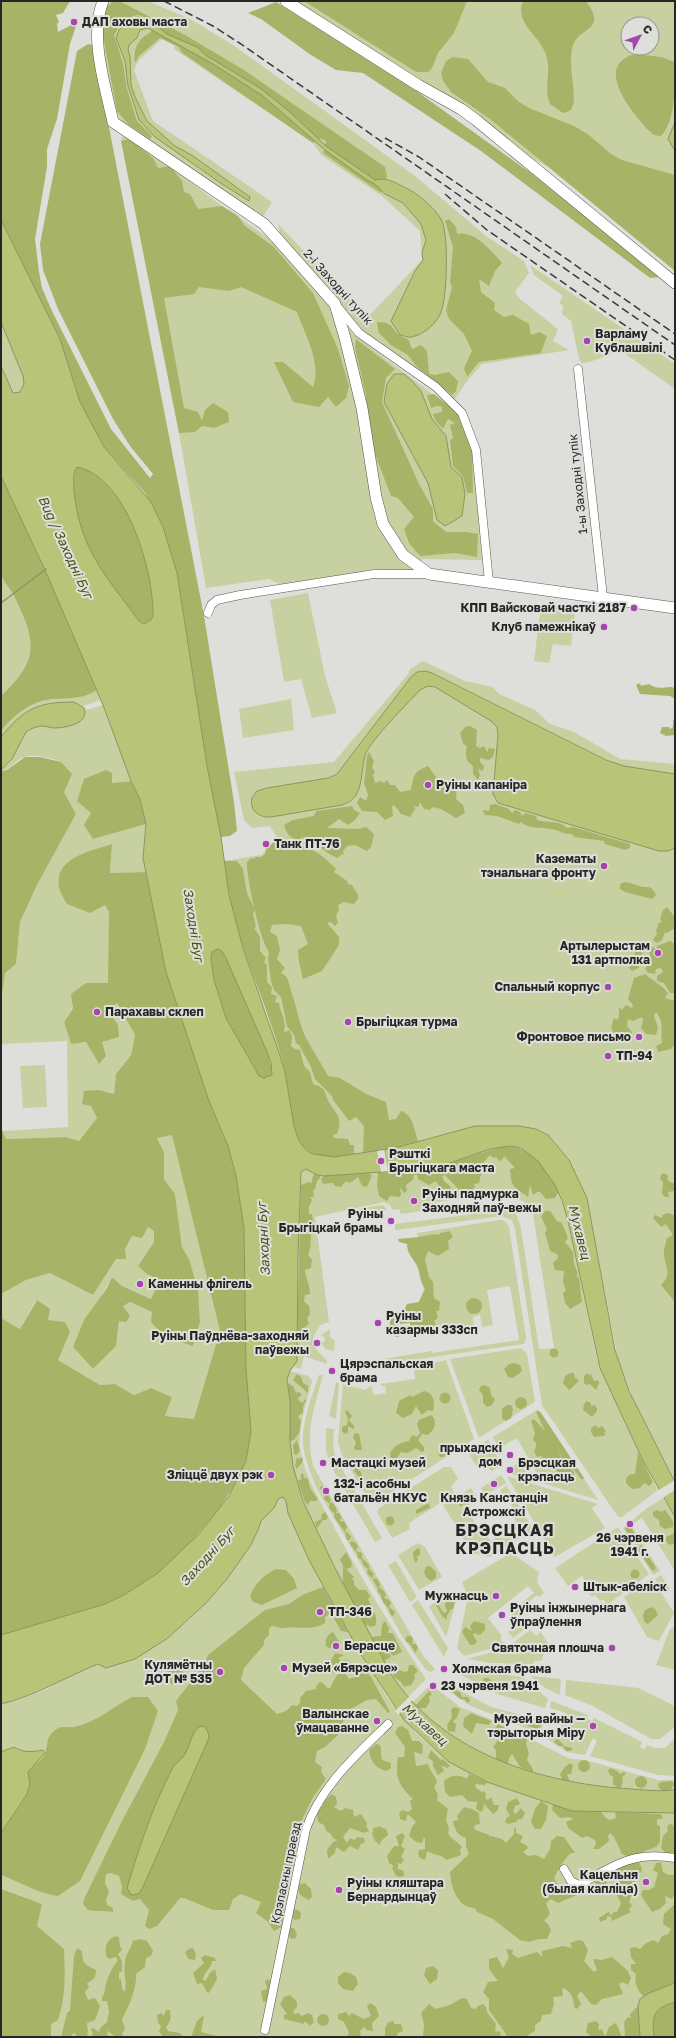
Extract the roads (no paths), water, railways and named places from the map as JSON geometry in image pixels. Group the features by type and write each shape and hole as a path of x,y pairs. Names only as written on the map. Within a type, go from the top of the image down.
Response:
{"main road":[{"name":"2-і Заходні тупік","path":"103,1 97,22 98,45 112,122 264,224 335,304"},
{"path":"286,1 418,85 471,116 526,159 675,283"},
{"path":"335,304 362,408 376,497 383,524 403,555 429,574 675,608"}],"street":[{"name":"2-і Заходні тупік","path":"335,304 360,333 436,387 462,413 476,450 489,582"},
{"path":"345,338 354,331 360,333"},
{"name":"1-ы Заходні тупік","path":"578,368 603,597"},
{"path":"208,613 211,605 217,600 240,595 374,574 434,574"},
{"name":"Крэпасны праезд","path":"265,2030 306,1829 311,1814 330,1785 355,1756 388,1724"},
{"path":"564,1869 571,1881 579,1885 624,1860 649,1855 675,1858"}],"water":[{"path":"138,17 150,21 167,34 197,47 207,56 260,88 290,112 326,146 375,180 386,180 400,185 419,196 434,209 444,226 446,277 442,309 438,319 426,331 411,337 400,335 391,321 415,271 423,260 422,253 426,240 421,224 403,203 385,194 375,184 325,150 263,96 213,64 148,28 140,30 137,38 129,45 128,50 130,56 131,85 135,97 147,121 175,146 193,156 250,197 249,201 155,137 139,120 128,86 125,61 116,38 119,30 128,22"},
{"path":"675,122 675,151 668,139"},
{"path":"1,220 60,339 80,402 104,447 151,502 163,527 177,573 207,766 221,837 229,895 243,948 285,1072 294,1126 299,1141 307,1151 313,1154 334,1157 395,1148 475,1126 519,1126 536,1129 548,1135 569,1160 587,1198 615,1350 629,1391 675,1482 675,1517 643,1461 600,1368 568,1221 555,1185 538,1161 521,1148 510,1146 490,1149 450,1163 424,1169 324,1176 317,1175 306,1169 301,1172 298,1257 297,1361 290,1371 287,1379 290,1401 290,1441 293,1466 303,1501 334,1566 391,1674 411,1700 435,1723 461,1741 490,1756 553,1778 618,1788 654,1791 675,1790 675,1813 572,1811 487,1782 449,1762 404,1720 360,1653 309,1560 288,1513 286,1501 283,1497 278,1499 274,1508 261,1521 251,1545 227,1579 206,1603 168,1638 135,1659 106,1668 98,1664 14,1701 1,1704 1,1635 105,1604 124,1595 158,1573 199,1534 229,1496 246,1461 251,1431 246,1369 244,1228 236,1176 228,1146 209,1101 166,972 143,858 146,824 140,799 131,781 103,705 45,570 1,476 1,366 13,393 20,392 24,384 23,376 1,322","holes":["77,467 95,474 110,488 123,507 134,529 143,552 152,597 153,616 151,620 144,624 139,621 96,561 82,530 77,512 74,491 74,475","217,949 221,950 225,956 265,1047 271,1063 272,1075 264,1078 259,1076 226,1018 214,980 211,960 212,952"]},
{"path":"394,374 404,374 421,391 432,419 446,436 451,467 462,477 465,494 462,516 445,526 437,520 428,483 384,402 387,384"},
{"path":"425,671 432,673 606,760 624,766 675,774 675,848 668,851 659,851 498,803 493,794 498,735 497,727 491,721 435,687 428,686 420,690 375,739 366,753 360,784 355,797 350,802 342,805 271,817 259,815 254,810 251,802 257,791 328,778 337,774 411,677 417,672"},
{"path":"61,702 74,702 84,708 85,713 80,721 70,726 53,728 41,726 26,732 12,759 1,770 1,737 9,727 32,709"},
{"path":"204,1726 208,1732 209,1738 142,1889 138,1894 131,1895 127,1888 141,1843 164,1785 172,1768 185,1755 194,1732 200,1727"},
{"path":"14,1747 28,1752 43,1750 45,1753 28,1772 30,1784 27,1794 1,1833 1,1752"},
{"path":"675,1983 675,2002 658,2010 654,2018 654,2037 640,2037 638,2006 640,1999 649,1993"}],"waterway":[{"path":"1,603 46,569"}],"railway":[{"path":"164,1 213,26 241,44 675,345"},
{"path":"385,138 419,157 675,334"},
{"path":"445,194 487,230 675,360"}],"place":[{"name":"ДАП аховы маста","path":"74,22"},
{"name":"Варламу Кублашвілі","path":"587,341"},
{"name":"КПП Вайсковай часткі 2187","path":"634,608"},
{"name":"Клуб памежнікаў","path":"604,627"},
{"name":"Руіны капаніра","path":"428,785"},
{"name":"Танк ПТ-76","path":"266,844"},
{"name":"Казематы тэнальнага фронту","path":"604,866"},
{"name":"Артылерыстам 131 артполка","path":"658,953"},
{"name":"Спальный корпус","path":"608,987"},
{"name":"Парахавы склеп","path":"97,1012"},
{"name":"Брыгіцкая турма","path":"348,1022"},
{"name":"Фронтовое письмо","path":"639,1037"},
{"name":"ТП-94","path":"608,1056"},
{"name":"Рэшткі Брыгіцкага маста","path":"381,1161"},
{"name":"Руіны падмурка Заходняй паў-вежы","path":"414,1201"},
{"name":"Руіны Брыгіцкай брамы","path":"391,1221"},
{"name":"Каменны флігель","path":"140,1284"},
{"name":"Руіны казармы 333сп","path":"378,1323"},
{"name":"Руіны Паўднёва-заходняй паўвежы","path":"317,1343"},
{"name":"Цярэспальская брама","path":"332,1371"},
{"name":"прыхадскі дом","path":"510,1455"},
{"name":"Мастацкі музей","path":"323,1463"},
{"name":"Брэсцкая крэпасць","path":"510,1470"},
{"name":"Зліццё двух рэк","path":"271,1475"},
{"name":"Князь Канстанцін Астрожскі","path":"494,1484"},
{"name":"132-і асобны батальён НКУС","path":"326,1491"},
{"name":"26 чэрвеня 1941 г.","path":"630,1524"},
{"name":"Штык-абеліск","path":"575,1587"},
{"name":"Мужнасць","path":"496,1596"},
{"name":"ТП-346","path":"320,1612"},
{"name":"Руіны інжынернага ўпраўлення","path":"502,1615"},
{"name":"Берасце","path":"336,1646"},
{"name":"Святочная плошча","path":"612,1648"},
{"name":"Музей «Бярэсце»","path":"284,1668"},
{"name":"Холмская брама","path":"444,1669"},
{"name":"Кулямётны ДОТ № 535","path":"220,1672"},
{"name":"23 чэрвеня 1941","path":"433,1686"},
{"name":"Валынскае ўмацаванне","path":"377,1721"},
{"name":"Музей вайны — тэрыторыя Міру","path":"593,1726"},
{"name":"Кацельня (былая капліца)","path":"646,1882"},
{"name":"Руіны кляштара Бернардынцаў","path":"339,1890"}],"district":[{"name":"БРЭСЦКАЯ КРЭПАСЦЬ","path":"505,1539"}],"water label":[{"name":"Bug / Заходні Буг","path":"66,547"},
{"name":"Заходні Буг","path":"194,925"},
{"name":"Мухавец","path":"580,1232"},
{"name":"Заходні Буг","path":"263,1239"},
{"name":"Заходні Буг","path":"207,1556"},
{"name":"Мухавец","path":"425,1724"}]}
